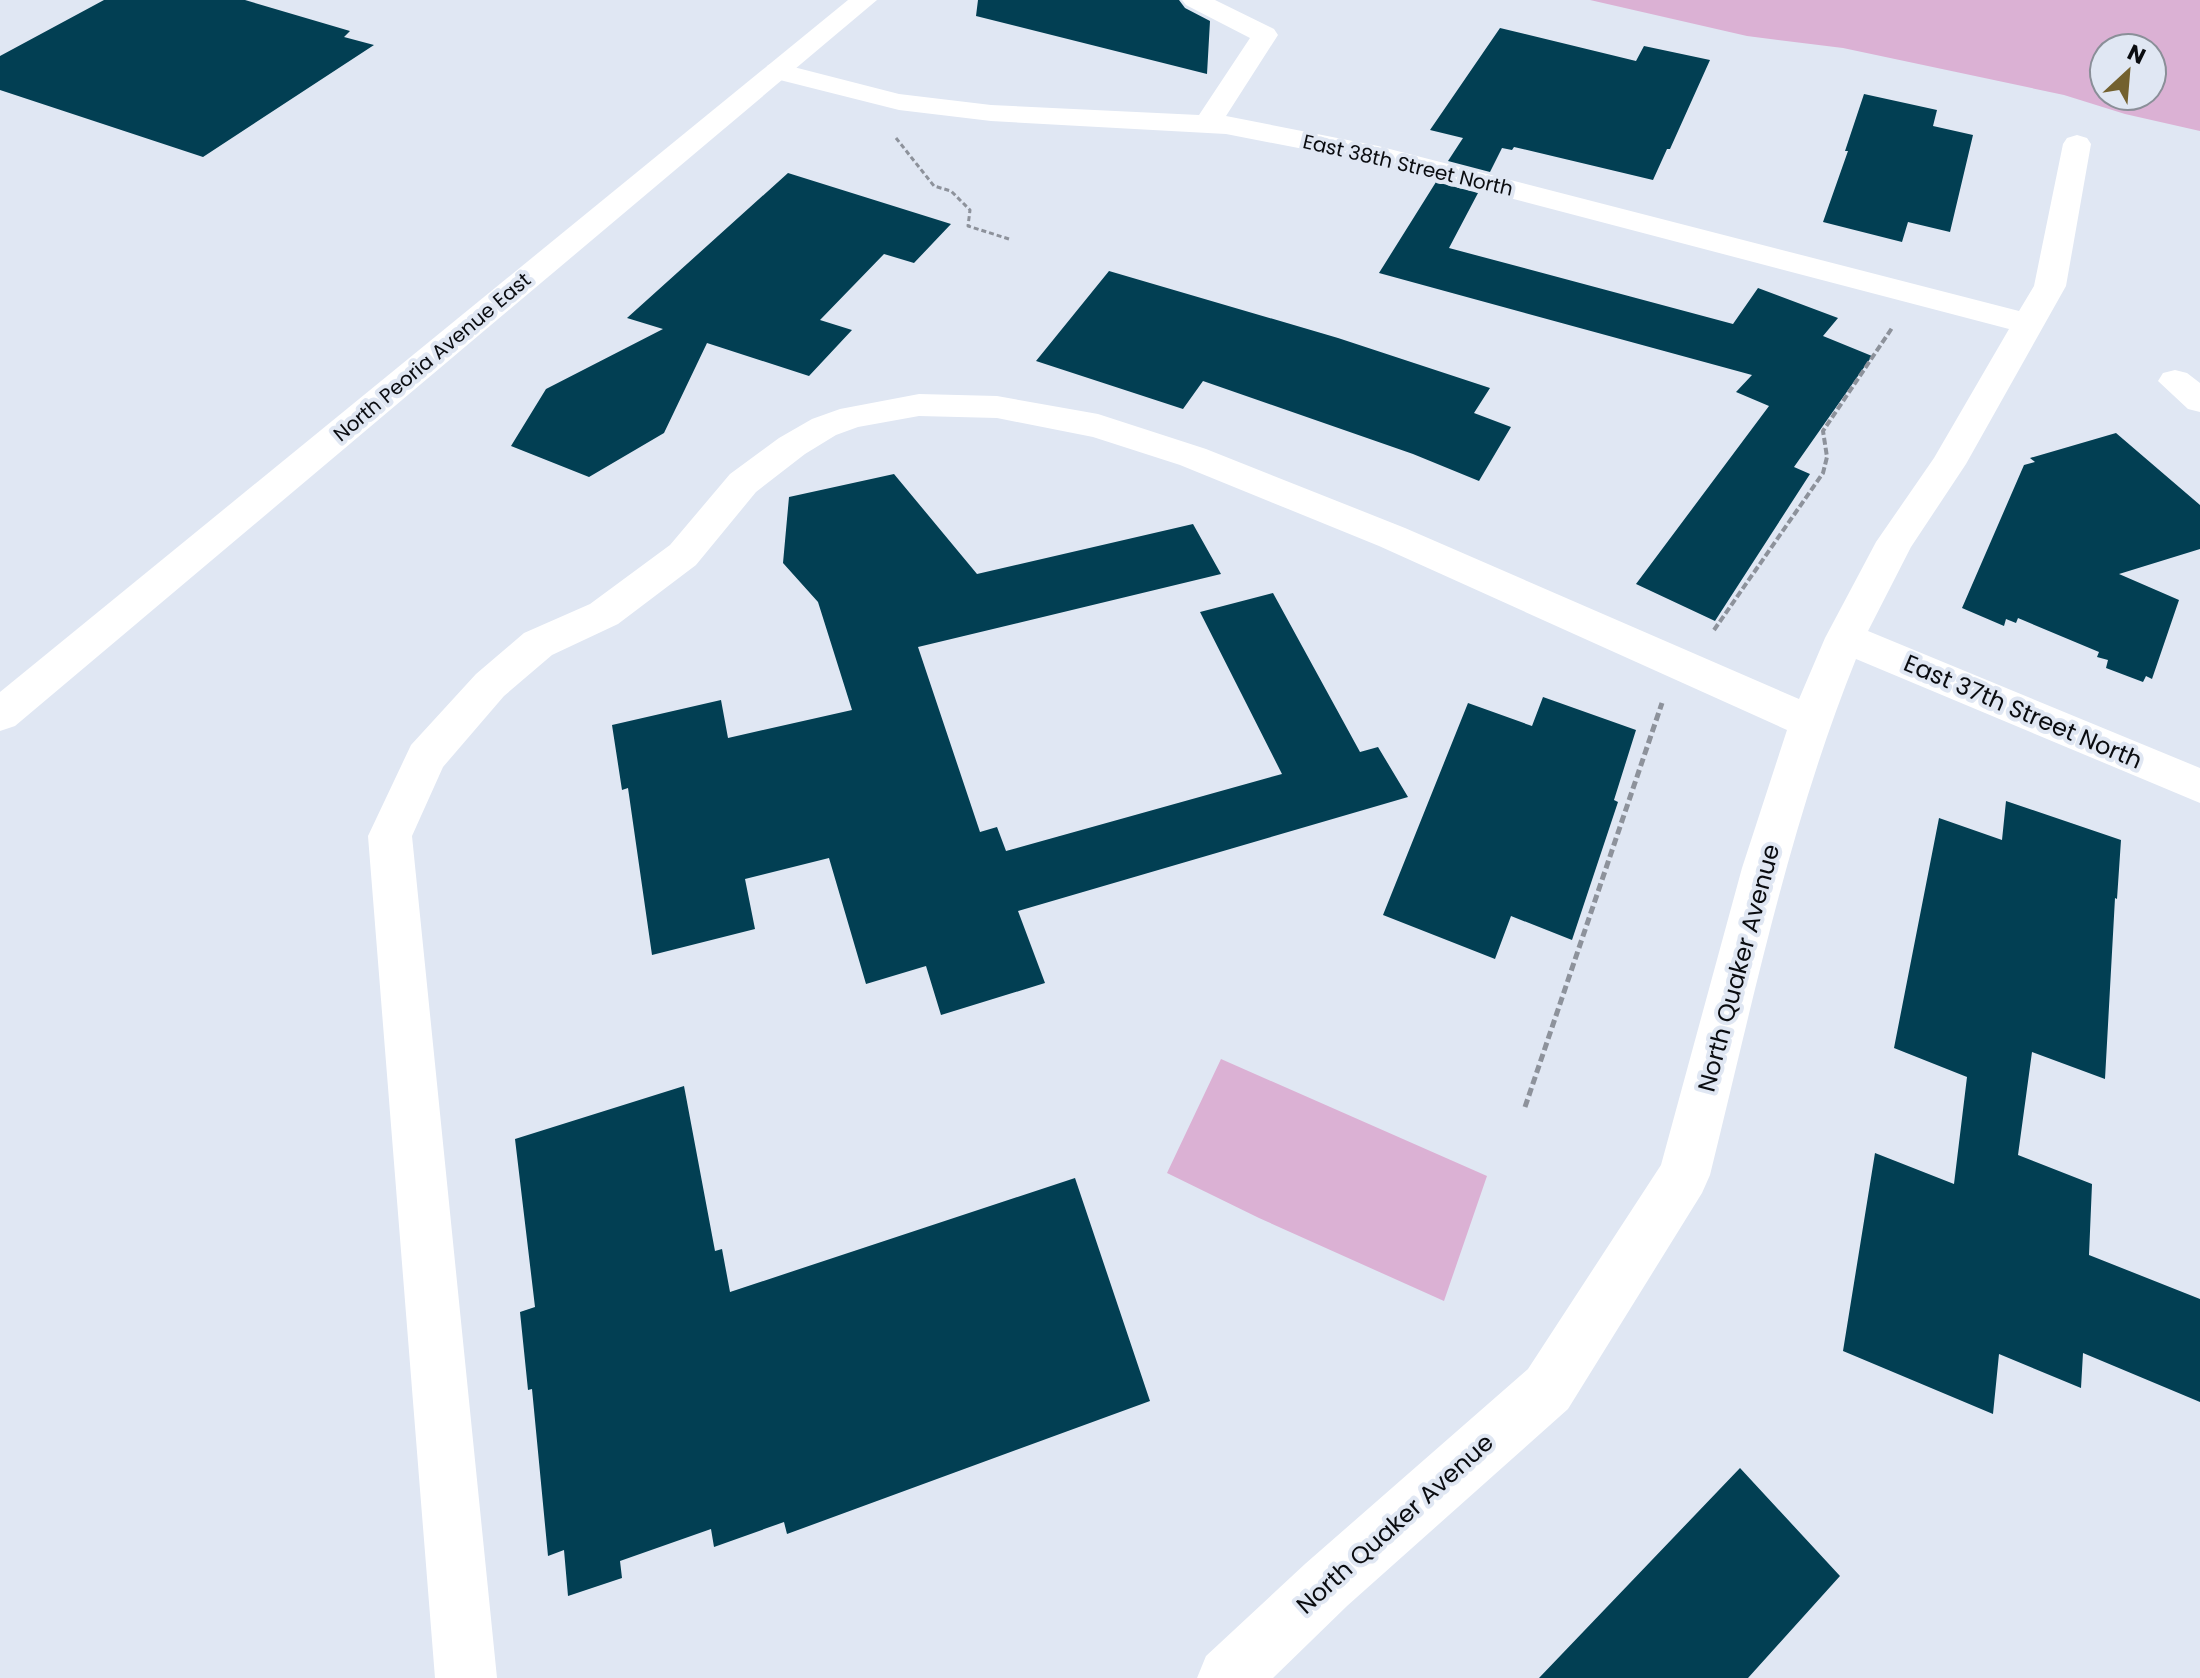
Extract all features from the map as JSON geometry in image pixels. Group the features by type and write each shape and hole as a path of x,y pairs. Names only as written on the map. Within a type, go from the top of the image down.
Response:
{"street":[{"name":"North Peoria Avenue East","path":"0,715 864,0"},
{"path":"1195,0 1265,35 1207,124"},
{"name":"East 38th Street North","path":"778,71 899,102 991,113 1207,124 1378,155 2027,323"},
{"name":"North Quaker Avenue","path":"1228,1678 1326,1585 1548,1389 1684,1175 1764,868 1810,722 1845,638 1895,542 1948,464 2050,286 2077,144"},
{"path":"2200,374 2175,381 2200,401"},
{"path":"466,1678 390,836 426,757 490,685 538,644 604,614 683,555 743,483 792,446 824,427 852,417 919,405 997,407 1098,426 1193,457 1392,537 1810,722"},
{"name":"East 37th Street North","path":"1845,638 2200,786"}],"path":[{"path":"860,93 934,186 951,191 970,210 968,226 1009,239"}],"shaded area":[{"path":"1590,0 2200,0 2200,131 2119,112 2168,112 2168,32 2088,32 2088,102 1843,48 1747,36"},
{"path":"1221,1059 1487,1176 1444,1301 1167,1173"}],"building":[{"path":"104,0 245,0 350,31 344,37 374,45 203,157 0,90 0,56"},
{"path":"978,0 1179,0 1185,8 1210,21 1207,74 976,16"},
{"path":"1500,28 1636,61 1644,46 1710,60 1653,180 1514,147 1512,150 1502,148 1490,172 1448,161 1463,138 1430,130"},
{"path":"1864,94 1937,110 1933,126 1973,135 1950,232 1908,222 1902,242 1823,222"},
{"path":"788,173 951,224 914,263 884,254 820,320 852,330 809,376 707,343 664,433 589,477 511,446 546,389 663,329 627,318"},
{"path":"1436,182 1478,193 1449,248 1733,324 1758,288 1838,318 1823,336 1872,356 1794,467 1810,474 1715,621 1636,584 1769,406 1736,392 1752,375 1379,273"},
{"path":"1109,271 1338,338 1490,388 1474,413 1511,427 1479,481 1413,454 1203,381 1183,409 1036,361"},
{"path":"2116,433 2200,505 2200,549 2119,574 2179,600 2152,679 2146,676 2143,682 2106,668 2108,660 2097,657 2099,652 2018,618 2016,623 2006,619 2004,626 1962,608 2024,465 2035,462 2030,458"},
{"path":"894,474 977,574 1193,524 1221,574 918,647 980,832 997,827 1006,851 1282,774 1200,612 1273,593 1360,752 1378,747 1408,797 1018,911 1045,983 941,1015 926,966 866,984 829,858 745,879 755,929 652,955 628,788 622,790 612,725 721,700 728,738 852,710 818,602 783,563 789,497"},
{"path":"1543,697 1636,730 1614,800 1618,802 1572,940 1511,916 1495,959 1383,915 1468,703 1532,726"},
{"path":"2006,801 2121,840 2105,1079 2032,1052 2018,1155 2092,1184 2089,1255 2200,1299 2200,1402 2083,1353 2081,1388 1999,1354 1993,1414 1843,1351 1875,1153 1954,1184 1967,1077 1894,1048 1939,818 2002,840"},
{"path":"684,1086 715,1251 722,1249 730,1292 1075,1178 1150,1401 787,1534 784,1522 714,1547 711,1529 620,1561 622,1578 568,1596 564,1550 548,1556 532,1389 528,1390 520,1312 535,1307 515,1139"},
{"path":"1740,1468 1840,1576 1748,1678 1539,1678"}]}
